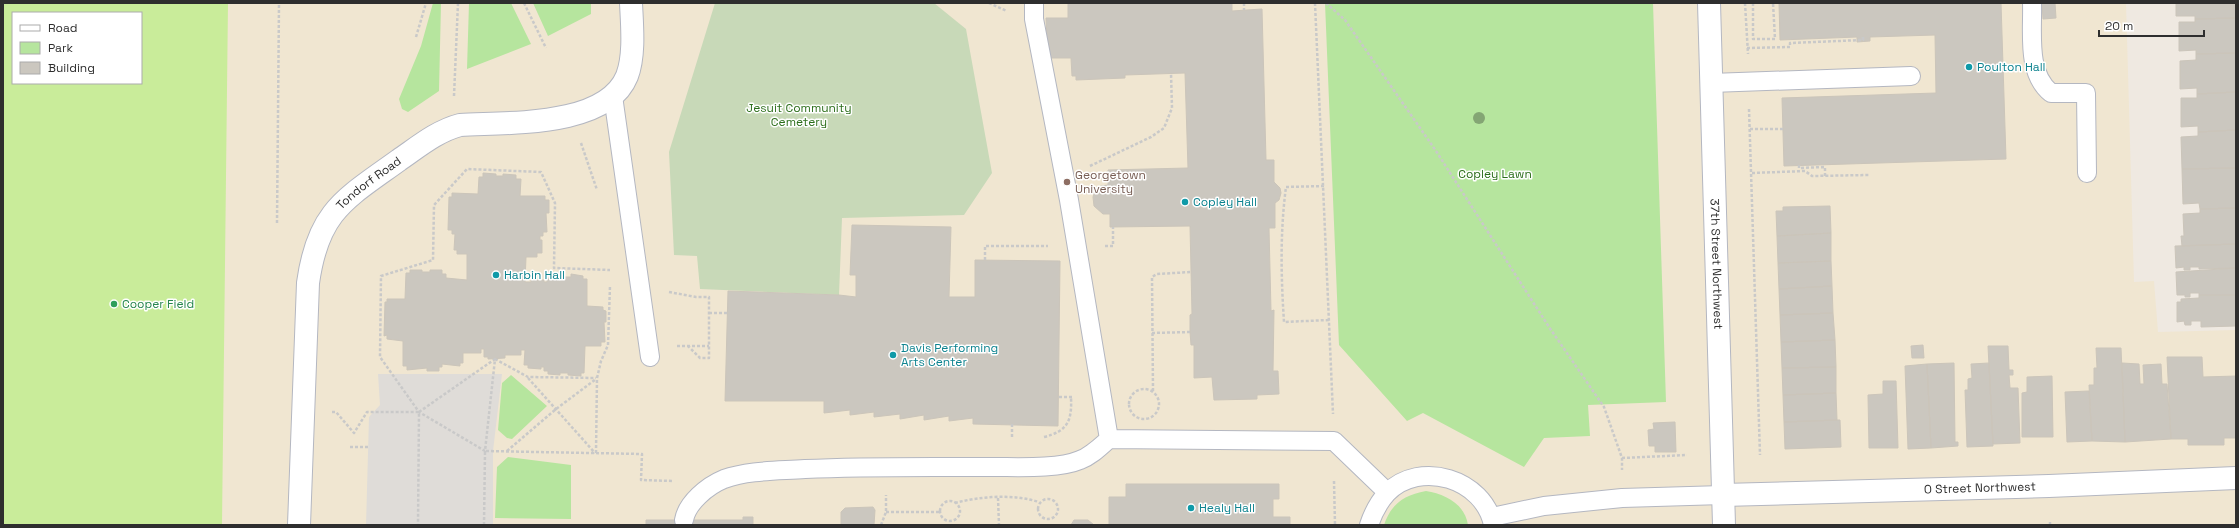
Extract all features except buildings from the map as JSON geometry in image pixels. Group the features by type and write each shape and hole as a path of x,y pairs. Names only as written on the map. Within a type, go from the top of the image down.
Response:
{"street":[{"name":"Tondorf Road","path":"299,525 308,283 315,249 320,234 343,200 423,143 449,128 460,125 551,119 574,115 613,96 627,76 632,42 631,3"},
{"name":"37th Street Northwest","path":"1709,3 1724,525"},
{"name":"O Street Northwest","path":"1723,495 2041,486 2236,478"}],"lane":[{"path":"1034,3 1034,19 1049,91 1077,246 1109,439"},
{"path":"2032,3 2034,69 2039,80 2051,93 2086,93 2087,173"},
{"path":"1711,83 1912,76"},
{"path":"613,96 650,357"},
{"path":"684,520 686,510 707,489 724,479 750,473 868,466 1031,467 1062,464 1083,459 1109,439 1334,441 1387,492"},
{"path":"1368,525 1374,509 1387,492 1405,481 1425,476 1446,477 1465,486 1481,499 1493,521 1544,506 1622,498 1723,495"}],"path":[{"path":"277,223 279,3"},
{"path":"416,37 426,3"},
{"path":"454,95 458,3"},
{"path":"524,3 546,48"},
{"path":"989,3 1005,11"},
{"path":"1244,3 1244,10"},
{"path":"1316,3 1334,441 1335,525"},
{"path":"1326,3 1345,20 1436,151 1549,327 1604,407 1622,458 1622,498"},
{"path":"1745,3 1752,173 1760,455"},
{"path":"1752,3 1753,39 1775,38 1773,3"},
{"path":"1747,48 1790,47 1790,43 1863,40 1863,37"},
{"path":"1086,167 1151,137 1164,128 1172,108 1171,74"},
{"path":"1750,129 1783,129"},
{"path":"1799,165 1799,168 1825,167 1825,176"},
{"path":"610,278 611,270 554,268 555,203 541,172 467,169 434,205 433,260 382,276 380,357 419,412 485,451 642,454 641,480 674,481"},
{"path":"1752,173 1805,171 1812,176 1870,175"},
{"path":"1324,186 1286,187 1281,220 1284,322 1329,320"},
{"path":"1113,226 1113,246"},
{"path":"985,260 985,246 1077,246"},
{"path":"1153,391 1144,389 1134,392 1129,400 1130,410 1137,417 1147,419 1156,414 1160,405 1157,395 1153,391 1152,276 1157,274 1191,272"},
{"path":"596,454 597,378 601,361 608,345 610,285"},
{"path":"696,297 709,297 709,313 709,346 709,358 700,358 688,346 709,346"},
{"path":"709,313 728,313"},
{"path":"1152,333 1190,332"},
{"path":"336,412 354,432 367,412 419,412 495,359"},
{"path":"495,359 528,377 596,454"},
{"path":"484,525 485,451 495,359"},
{"path":"528,377 597,378"},
{"path":"507,452 556,409 597,378"},
{"path":"1041,437 1059,432 1071,418 1071,397 1058,397"},
{"path":"418,525 419,412"},
{"path":"1012,424 1012,438"},
{"path":"1006,438 1020,438"},
{"path":"350,447 368,447"},
{"path":"1622,458 1687,455"},
{"path":"955,503 959,508 960,514 954,521 944,519 940,512 941,506 946,502 955,503 973,498 1026,498 1039,502 1048,498 1054,501 1058,507 1055,516 1045,519 1039,515 1037,509 1039,502"},
{"path":"998,498 999,525"},
{"path":"881,525 886,512 886,499"},
{"path":"886,512 940,512"}],"shaded area":[{"name":"Georgetown University","path":"3,3 2126,3 2134,282 2154,281 2158,332 2236,330 2236,525 3,525"},
{"path":"378,374 502,374 493,451 493,525 366,525 369,417 380,405"}],"green space":[{"name":"Cooper Field","path":"3,3 228,3 222,525 3,525"},
{"path":"433,3 441,3 439,91 408,112 402,109 399,99 421,46"},
{"path":"469,3 511,3 531,44 467,69"},
{"path":"533,3 591,3 591,14 548,36"},
{"name":"Jesuit Community Cemetery","path":"715,3 934,3 966,29 992,173 964,215 842,218 839,295 700,289 697,256 674,255 669,152"},
{"name":"Copley Lawn","path":"1325,3 1653,3 1666,402 1588,405 1590,436 1544,438 1524,467 1423,413 1407,421 1339,345"},
{"path":"511,375 547,406 512,439 507,438 498,430 502,383"},
{"path":"508,457 571,465 571,519 495,518 497,467"},
{"path":"1426,491 1433,492 1453,501 1463,511 1468,525 1384,525 1390,511 1399,502 1411,495"}],"place":[{"name":"Poulton Hall","path":"1969,67"},
{"name":"Georgetown University","path":"1067,182"},
{"name":"Copley Hall","path":"1185,202"},
{"name":"Harbin Hall","path":"496,275"},
{"name":"Cooper Field","path":"114,304"},
{"name":"Davis Performing Arts Center","path":"893,355"},
{"name":"Healy Hall","path":"1191,508"}]}
